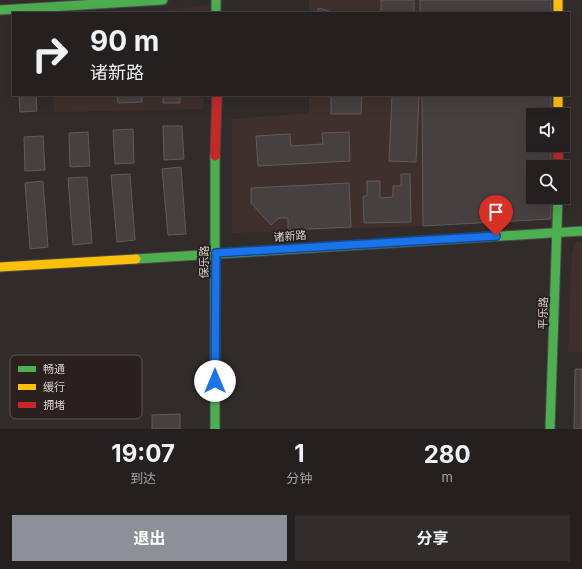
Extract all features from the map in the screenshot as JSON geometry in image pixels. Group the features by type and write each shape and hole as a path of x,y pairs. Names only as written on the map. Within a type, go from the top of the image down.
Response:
{"street":[{"path":"0,10 163,0"},
{"path":"216,0 216,12"},
{"path":"558,0 558,12"},
{"name":"保乐路","path":"215,429 215,134 217,96"},
{"path":"558,96 558,108"},
{"name":"平乐路","path":"550,429 558,204"},
{"name":"诸新路","path":"0,267 558,232 582,232"}],"shaded area":[{"path":"309,0 420,0 420,12 309,12"},
{"path":"209,5 208,12 151,12"},
{"path":"53,96 204,96 203,109 54,112"},
{"path":"309,96 422,96 423,226 232,233 232,119 309,113"},
{"path":"577,242 582,242 582,352 568,352 572,252"}],"building":[{"path":"381,0 414,0 414,12 381,12"},
{"path":"420,0 551,0 551,12 420,12"},
{"path":"318,8 332,12 318,12"},
{"path":"19,96 36,96 37,111 20,112"},
{"path":"117,96 142,96 142,102 118,103"},
{"path":"163,96 180,96 180,103 163,103"},
{"path":"331,96 362,96 361,114 331,114"},
{"path":"392,96 419,96 416,162 389,161"},
{"path":"422,96 551,96 551,108 526,108 526,152 551,152 551,160 526,160 526,204 551,204 551,219 423,226"},
{"path":"163,126 182,126 184,159 164,160"},
{"path":"133,129 134,163 115,164 113,130"},
{"path":"88,132 90,166 70,167 69,133"},
{"path":"349,132 350,161 258,166 256,136 290,134 291,146 323,144 322,133"},
{"path":"43,136 45,170 25,171 24,137"},
{"path":"181,167 186,234 168,235 162,169"},
{"path":"130,174 135,240 117,242 111,175"},
{"path":"401,174 410,174 411,222 364,223 363,196 367,196 367,181 380,181 380,198 393,197 393,186 401,186"},
{"path":"87,177 92,243 73,245 68,178"},
{"path":"43,181 48,247 30,249 25,183"},
{"path":"349,183 351,227 288,230 288,218 279,218 271,225 251,203 251,188"},
{"path":"575,369 582,369 582,429 574,429"},
{"path":"180,414 180,429 152,429 152,415"}],"traffic: fast":[{"path":"0,10 163,0"},
{"path":"216,0 216,12"},
{"path":"215,156 215,429"},
{"path":"550,429 558,204"},
{"path":"136,259 582,231"}],"traffic: slow":[{"path":"558,0 558,12"},
{"path":"558,96 558,108"},
{"path":"0,267 136,259"}],"traffic: jam":[{"path":"215,156 217,96"},
{"path":"558,152 558,160"}],"route":[{"path":"215,381 216,253 496,236"}]}
